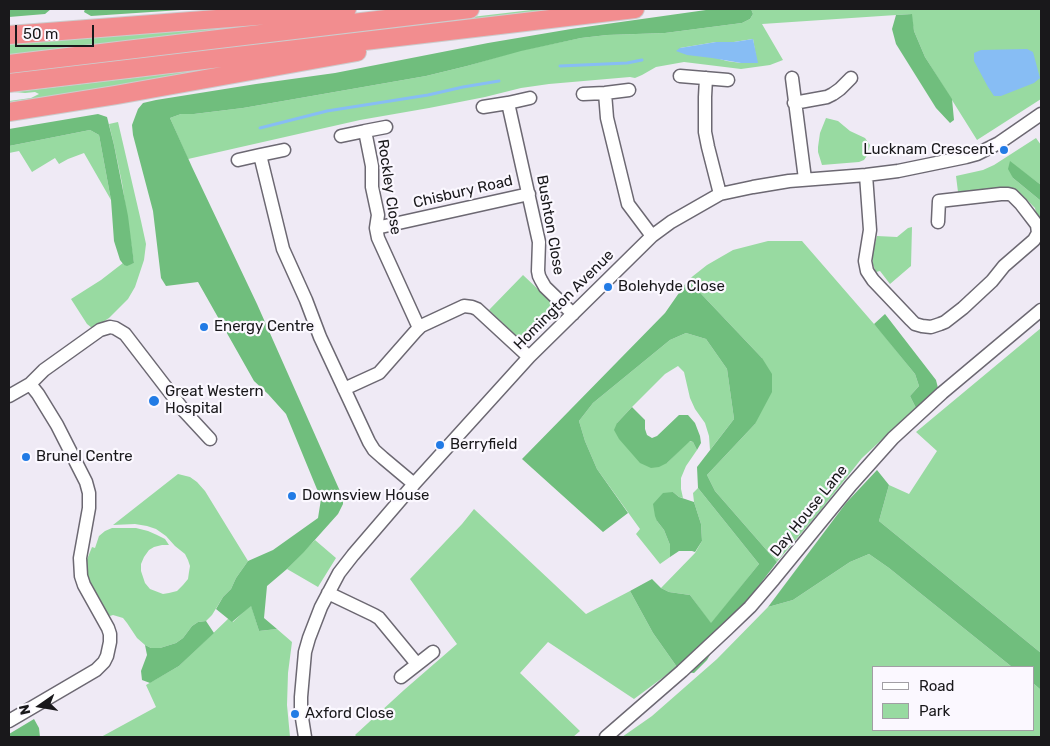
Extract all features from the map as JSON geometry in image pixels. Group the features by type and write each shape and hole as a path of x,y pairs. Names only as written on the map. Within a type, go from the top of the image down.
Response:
{"highway":[{"path":"9,35 347,9"},
{"path":"9,64 470,9"},
{"path":"9,83 634,9"},
{"path":"9,112 326,58 508,24"}],"street":[{"path":"680,76 728,80"},
{"path":"706,78 704,97 706,132 720,194"},
{"path":"792,78 805,179"},
{"path":"794,102 834,94 851,78"},
{"path":"583,94 629,90"},
{"path":"605,93 607,118 628,204 652,236"},
{"path":"483,107 530,98"},
{"name":"Bushton Close","path":"508,103 539,242 538,271 546,287 573,314"},
{"name":"Homington Avenue","path":"305,737 301,697 305,652 314,624 339,573 414,484 529,357 652,236 671,222 720,194 753,186 805,179 866,175 915,168 977,154 999,143 1041,114"},
{"name":"Rockley Close","path":"341,136 386,126"},
{"name":"Rockley Close","path":"365,131 372,166 372,187 378,215 376,228 378,238 419,328"},
{"path":"238,160 284,150"},
{"path":"260,155 283,249 320,337 364,433 374,450 414,484"},
{"path":"866,175 870,230 865,261 869,276 915,324 930,327 951,318 992,280 1004,266 1034,240 1038,233 1034,221 1021,204 1012,196 1005,194 939,201 938,222"},
{"name":"Chisbury Road","path":"376,228 529,194"},
{"path":"344,389 379,373 419,328 426,323 468,306 478,309 529,357"},
{"name":"Day House Lane","path":"606,737 682,671 750,607 851,485 893,438 942,393 1041,310"},
{"path":"9,396 30,384 49,366 100,330 110,327 115,328 125,334 131,341 185,412 210,439"},
{"path":"9,721 96,670 107,656 110,642 108,628 81,576 80,558 89,508 89,493 86,482 57,425 30,384"},
{"path":"328,593 379,618 417,664"},
{"path":"401,678 433,652"}],"green space":[{"path":"9,9 51,9 45,14 9,17"},
{"path":"85,9 196,9 91,16 84,12"},
{"path":"540,9 576,9 9,76 9,71"},
{"path":"713,9 751,9 753,14 750,19 742,23 665,33 581,38 521,51 426,76 243,108 181,114 170,118 257,304 343,498 343,504 338,514 304,552 267,586 264,618 277,629 259,631 251,606 232,622 216,609 248,561 273,550 318,518 321,499 286,414 254,381 198,282 166,286 161,278 153,211 133,135 132,125 138,109 143,103 156,100 335,73 571,29"},
{"path":"751,9 1041,9 1041,99 977,140 925,57 914,31 911,14 762,24 783,60 770,65 741,69 684,62 656,67 635,78 549,84 521,88 485,97 360,120 188,159 170,118 181,114 243,108 426,76 518,51 581,38 665,33 742,23 750,19 753,14","holes":["753,39 757,63 727,61 680,48 716,42"]},
{"path":"912,14 914,31 925,57 952,99 954,120 950,123 936,108 896,44 892,29 896,15"},
{"path":"275,23 120,42 9,55 9,42"},
{"path":"216,68 216,71 9,105 9,101 31,98 39,94 35,92 14,92"},
{"path":"98,114 107,117 128,216 134,263 127,266 120,260 114,241 111,200 99,135 90,130 9,146 9,129"},
{"path":"826,118 838,121 850,131 865,138 870,145 864,160 822,165 818,147 820,133"},
{"path":"118,122 146,244 144,260 135,287 128,299 109,318 92,328 87,324 71,299 123,263 124,265 134,263 122,183 109,124"},
{"path":"90,130 99,135 111,200 84,153 59,164 55,158 32,172 19,151 9,153 9,146"},
{"path":"1036,138 1041,145 1041,185 1010,162 1013,178 1041,201 1041,219 1036,213 1035,208 1021,194 1016,195 1007,190 958,192 956,176 983,170 994,165"},
{"path":"1010,161 1041,185 1041,201 1013,178 1008,169"},
{"path":"912,227 911,266 890,284 880,271 876,272 873,265 872,256 877,236 897,237"},
{"path":"768,241 802,241 915,374 919,386 910,396 916,408 862,458 777,562 715,491 707,475 755,424 762,358 688,280 707,265 733,250"},
{"path":"523,275 560,310 526,345 489,310"},
{"path":"688,280 762,358 772,374 772,392 755,424 707,475 715,491 777,562 723,632 707,660 694,673 686,672 677,667 653,633 630,591 652,579 661,588 669,592 690,595 711,623 759,564 698,488 697,467 734,419 727,369 706,339 686,333 670,340 593,403 579,421 597,469 628,513 603,532 522,459 665,313"},
{"path":"885,314 936,380 938,388 916,408 910,396 919,386 915,374 874,324"},
{"path":"1041,328 1041,653 879,521 889,485 909,494 937,451 916,432"},
{"path":"686,333 706,339 727,369 734,419 710,450 709,436 705,423 695,409 690,398 684,372 678,366 665,374 617,423 667,463 689,441 693,442 697,450 686,466 681,478 683,498 673,492 657,521 664,530 670,545 670,557 660,564 636,534 640,529 597,469 579,421 593,403 670,340"},
{"path":"632,407 645,420 647,435 652,438 657,436 679,415 688,415 695,423 700,436 701,443 697,450 693,442 690,441 667,463 659,467 651,468 640,463 619,439 614,430 617,423"},
{"path":"877,470 889,485 879,521 1041,653 1041,690 1035,685 1035,666 1011,666 869,554 850,562 793,600 768,607 846,503"},
{"path":"178,474 190,477 205,491 248,561 231,589 206,621 198,622 192,626 183,638 176,643 160,648 151,648 137,638 123,618 110,616 106,612 89,584 84,567 92,547 95,548 99,536 105,531 112,528 136,528 148,531 165,539 169,545 154,547 144,557 141,571 145,583 150,589 163,594 177,591 188,579 190,566 185,554 156,529 135,524 113,525"},
{"path":"698,488 759,564 711,624 690,595 669,592 661,588 695,553 702,541 701,524 693,493"},
{"path":"673,492 679,497 694,502 701,524 702,541 695,552 679,551 670,557 670,545 664,530 657,521 653,504 663,493"},
{"path":"474,509 586,614 630,591 653,633 677,667 634,699 548,642 520,673 580,731 573,737 357,737 355,735 457,644 410,579"},
{"path":"315,540 336,558 318,587 287,569"},
{"path":"869,554 1011,666 872,666 872,731 1035,731 1035,685 1041,690 1041,737 622,737 652,716 717,659 768,607 793,600 850,562"},
{"path":"251,605 259,631 277,629 292,642 288,673 287,705 290,737 101,737 156,707 146,685 179,666 229,618 233,622"},
{"path":"206,621 214,633 179,666 150,683 142,680 141,671 147,655 145,645 151,648 160,648 176,643 183,638 192,626 198,622"},
{"path":"34,719 39,728 40,737 9,737 9,734"}],"water":[{"path":"753,39 758,63 741,63 687,55 676,51 680,48 716,42"},
{"path":"1027,49 1033,52 1040,78 1034,83 1001,96 994,96 974,61 974,53 981,50"}],"waterway":[{"path":"560,66 627,63 642,60"},
{"path":"260,128 327,111 428,95 499,81"}],"place":[{"name":"Lucknam Crescent","path":"1004,150"},
{"name":"Bolehyde Close","path":"608,287"},
{"name":"Energy Centre","path":"204,327"},
{"name":"Great Western Hospital","path":"154,401"},
{"name":"Berryfield","path":"440,445"},
{"name":"Brunel Centre","path":"26,457"},
{"name":"Downsview House","path":"292,496"},
{"name":"Axford Close","path":"295,714"}]}
